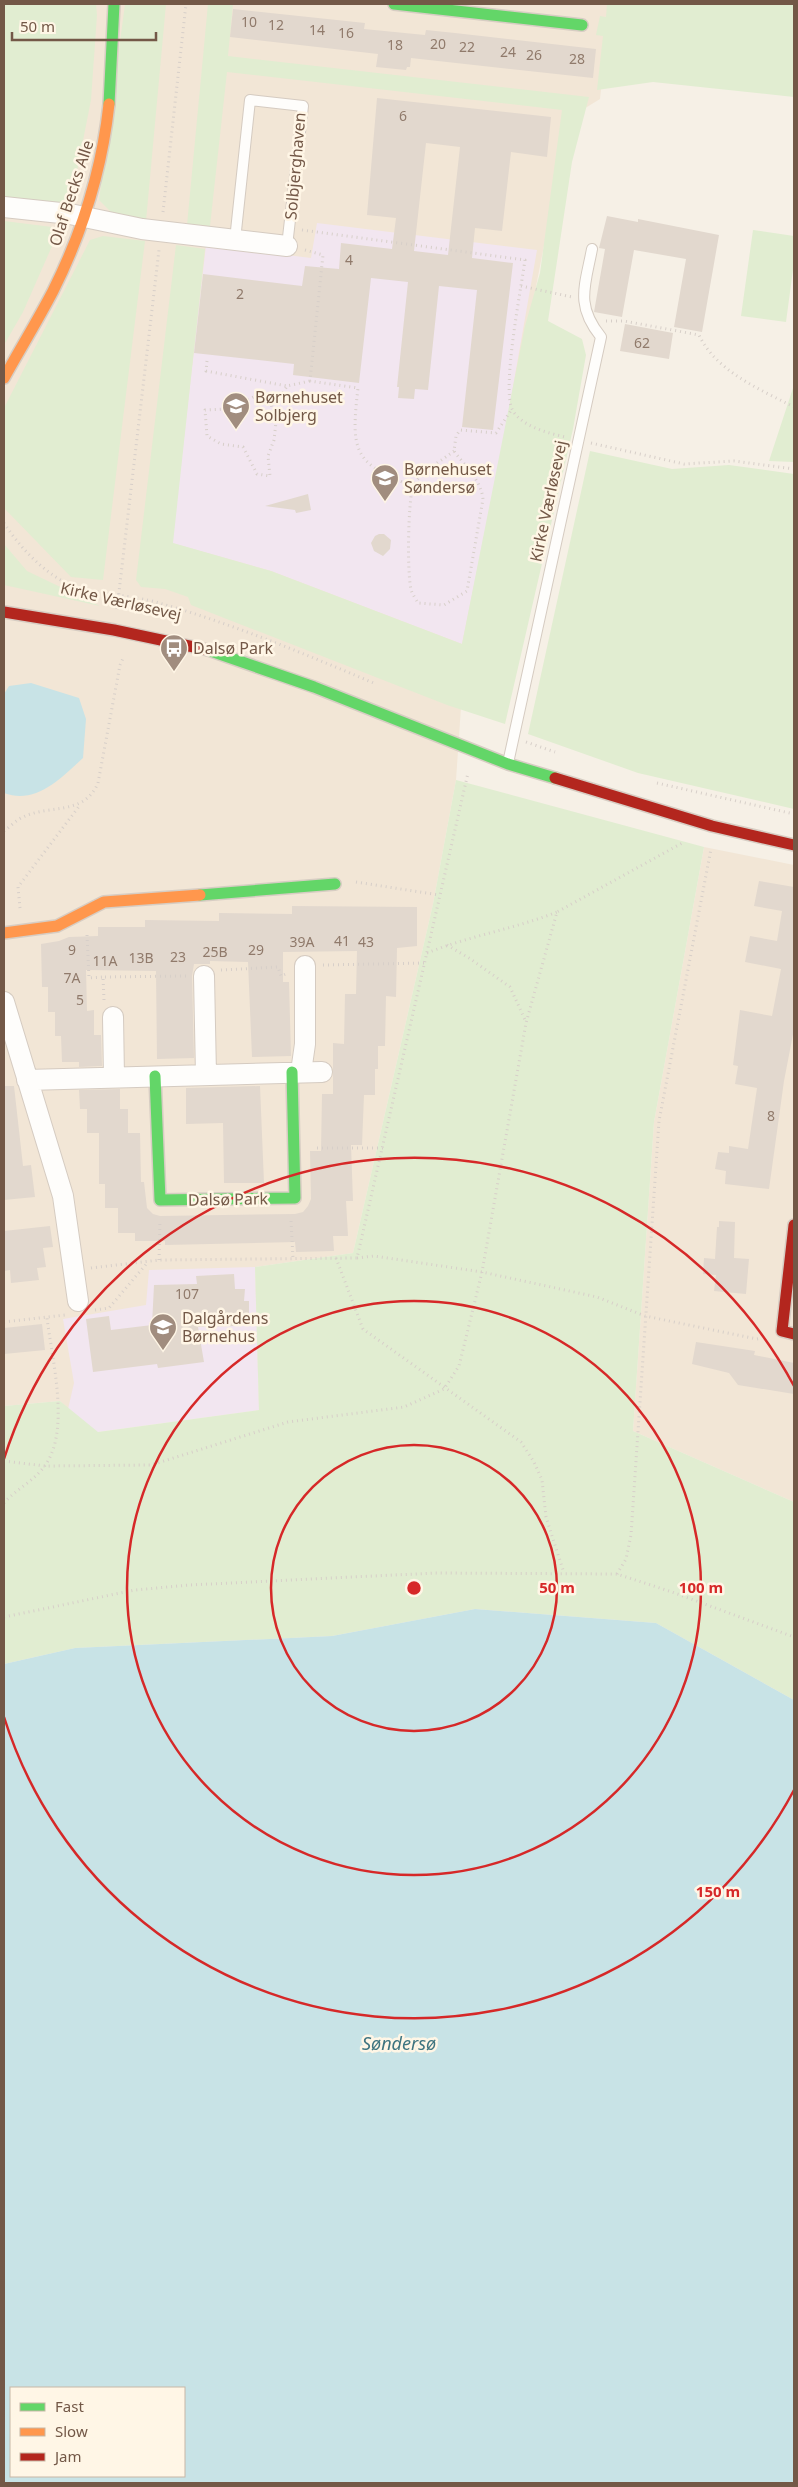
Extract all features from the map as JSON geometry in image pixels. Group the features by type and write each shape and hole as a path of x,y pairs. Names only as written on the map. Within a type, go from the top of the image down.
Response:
{"street":[{"name":"Olaf Becks Alle","path":"4,378 60,277 84,218 106,140 113,87 114,4"},
{"path":"394,4 582,25"},
{"path":"4,207 70,214 161,232 235,240 288,237"},
{"name":"Kirke Værløsevej","path":"4,612 123,632 212,651 314,687 508,764 712,826 794,846"},
{"name":"Kirke Værløsevej","path":"192,635 227,647 254,666"},
{"path":"4,933 57,926 104,902 335,884"},
{"name":"Dalsø Park","path":"160,1200 295,1198 294,1148 297,1072 305,1044 304,966"},
{"path":"204,976 206,1075"},
{"path":"4,1002 64,1196 79,1307"},
{"path":"113,1016 114,1078"},
{"path":"27,1080 322,1072"},
{"path":"155,1076 160,1200"},
{"path":"794,1225 782,1331 794,1334"}],"lane":[{"name":"Solbjerghaven","path":"235,240 250,100 302,106 288,237"},
{"name":"Kirke Værløsevej","path":"508,764 601,337 589,322 583,299 592,249"}],"path":[{"path":"117,610 186,4"},
{"path":"288,237 524,260 508,382 512,409 524,422 546,432 684,464 734,461 794,469"},
{"path":"288,237 323,254 310,381"},
{"path":"521,286 583,299"},
{"path":"589,322 624,321 698,335 706,349 734,375 794,407"},
{"path":"207,360 206,371 287,386 310,381 358,388 353,430 363,457 382,473 413,486"},
{"path":"268,396 276,422 274,440 268,456 270,476 257,474 243,447 221,444 207,436 205,410 227,409 260,394 280,398 287,386"},
{"path":"454,451 476,479 482,490 483,499 467,591 444,605 418,603 411,591 409,528 413,486 418,478 454,451 456,436 460,430 496,433 512,409"},
{"path":"4,523 14,538 35,560 72,586 158,602 226,624 318,659 380,686"},
{"path":"22,931 18,887 81,804 92,796 98,783 120,665 127,649"},
{"path":"514,738 561,754"},
{"path":"357,1258 468,773"},
{"path":"654,783 794,814"},
{"path":"4,831 22,817 81,804"},
{"path":"427,953 447,945 528,924 557,912 688,839"},
{"path":"617,1574 626,1559 631,1535 659,1121 712,842"},
{"path":"335,884 354,882 440,895"},
{"path":"86,911 89,978 204,976 221,970 278,967 281,976 291,973 294,967 304,966 425,963"},
{"path":"4,1461 45,1466 151,1465 288,1422 404,1407 444,1389 458,1366 482,1272 526,1023 557,912"},
{"path":"447,945 470,958 510,988 526,1023"},
{"path":"103,977 104,1008 113,1016"},
{"path":"294,1148 383,1148"},
{"path":"289,1198 293,1258"},
{"path":"159,1260 160,1200"},
{"path":"75,1269 159,1260 357,1258 374,1256 482,1272 597,1298 645,1316 757,1339 782,1331"},
{"path":"336,1258 363,1329 426,1373 444,1389 521,1442 534,1462 542,1480 546,1517 564,1573"},
{"path":"4,1322 46,1318 79,1307 109,1308 148,1261"},
{"path":"4,1503 45,1466 54,1450 59,1421 46,1318"},
{"path":"4,1617 135,1590 189,1585 435,1573 617,1574 794,1637"}],"shaded area":[{"path":"4,4 610,4 600,99 569,118 465,649 456,780 433,904 353,1253 255,1267 259,1410 68,1409 60,1401 4,1406"},
{"name":"Børnehuset Søndersø","path":"317,223 537,250 505,432 462,644 271,571 172,543 206,245 311,258"},
{"path":"704,847 794,865 794,1502 633,1431 654,1122"},
{"name":"Dalgårdens Børnehus","path":"255,1267 259,1410 97,1432 68,1409 74,1383 63,1319 146,1305 149,1270"}],"green space":[{"path":"4,4 96,4 97,15 91,100 74,186 65,203 4,197"},
{"path":"125,4 166,4 146,221 113,214 99,200"},
{"path":"208,4 233,4 228,56 589,97 572,162 548,321 582,339 586,355 573,429 505,724 447,705 191,605 188,597 165,589 141,587 136,580 176,245 205,249 173,543 271,571 462,644 525,326 540,273 562,110 227,72 210,226 187,225"},
{"path":"607,4 794,4 794,97 653,82 597,90 603,36 596,35 600,16 606,17"},
{"path":"4,221 60,228 23,312 4,345"},
{"path":"753,230 794,236 794,262 786,322 741,316"},
{"path":"103,236 145,241 103,580 71,577 4,508 4,408 90,240"},
{"path":"794,385 794,462 769,461"},
{"path":"590,451 672,469 729,465 794,474 794,809 638,773 528,734"},
{"path":"4,544 27,571 100,606 4,585"},
{"path":"456,780 704,847 654,1122 633,1431 794,1502 794,1700 656,1623 475,1609 332,1636 75,1648 4,1664 4,1406 60,1401 98,1432 259,1410 255,1267 353,1253 433,904"}],"water":[{"path":"31,683 79,698 86,719 83,758 47,788 27,795 16,796 4,793 4,694 9,686"},
{"name":"Søndersø","path":"475,1609 656,1623 794,1700 794,2483 4,2483 4,1664 75,1648 332,1636"}],"building":[{"path":"233,9 365,23 364,29 425,35 426,30 596,49 593,78 411,58 410,67 407,67 406,70 376,67 378,54 230,37"},
{"path":"377,98 551,117 547,157 511,152 502,231 475,228 472,258 513,263 493,430 462,427 477,290 439,286 428,390 415,389 414,399 398,398 399,387 397,387 408,282 371,278 359,383 293,375 294,364 194,353 203,274 302,286 305,266 339,269 341,243 392,249 396,218 367,215","holes":["426,143 460,147 448,255 414,251"]},
{"path":"607,216 638,222 638,219 719,235 702,332 674,327 686,259 634,250 622,317 594,312 605,249 599,248"},
{"path":"625,324 673,333 669,359 620,351"},
{"path":"308,494 311,510 296,513 295,510 265,506"},
{"path":"384,534 391,540 390,549 383,556 374,551 371,543 375,536"},
{"path":"759,881 794,887 794,1029 784,1081 769,1189 725,1184 726,1171 715,1169 718,1152 729,1153 729,1146 748,1149 757,1088 735,1084 738,1066 733,1065 740,1010 772,1016 781,969 745,962 750,936 777,941 782,911 754,906"},
{"path":"292,906 417,907 417,946 397,948 396,997 386,996 385,1046 378,1046 378,1069 375,1069 375,1095 364,1095 362,1145 351,1145 353,1201 346,1201 348,1236 333,1236 334,1251 296,1252 295,1242 165,1245 165,1241 135,1241 135,1233 118,1233 118,1208 105,1208 105,1184 99,1184 99,1133 87,1133 87,1109 80,1109 79,1090 120,1089 120,1109 128,1109 128,1133 140,1133 141,1182 144,1182 147,1208 153,1214 160,1216 295,1214 303,1212 311,1199 310,1151 321,1151 322,1094 333,1094 333,1043 344,1044 345,994 356,994 357,951 283,952 283,982 289,982 291,1056 252,1057 248,962 210,961 210,964 194,964 192,976 194,1058 157,1059 156,971 86,970 87,1011 94,1010 94,1035 101,1035 102,1066 79,1067 79,1062 62,1062 61,1036 55,1036 55,1012 48,1012 48,987 42,987 41,944 69,937 98,936 98,927 145,927 145,920 219,921 219,913 292,914"},
{"path":"4,1086 14,1086 23,1166 31,1165 35,1197 4,1200"},
{"path":"260,1086 264,1183 224,1183 223,1123 186,1124 186,1088"},
{"path":"719,1221 735,1222 734,1258 749,1259 746,1294 714,1291 716,1275 703,1274 704,1258 715,1259"},
{"path":"50,1226 53,1247 43,1248 46,1267 37,1268 39,1280 11,1283 10,1270 4,1271 4,1231"},
{"path":"234,1274 235,1289 245,1289 244,1301 249,1301 249,1319 237,1319 237,1326 198,1327 204,1362 158,1368 157,1364 93,1372 86,1319 109,1316 111,1330 152,1325 154,1285 197,1284 196,1276"},
{"path":"42,1324 45,1350 4,1354 4,1328"},
{"path":"696,1342 755,1351 754,1355 794,1363 794,1394 738,1385 729,1373 692,1364"}],"traffic: fast":[{"path":"109,104 114,4"},
{"path":"394,4 582,25"},
{"path":"208,650 314,687 508,764 555,778"},
{"path":"200,895 335,884"},
{"path":"155,1076 160,1200 295,1198 292,1072"}],"traffic: slow":[{"path":"4,378 53,291 82,223 96,176 109,104"},
{"path":"4,933 57,926 104,902 200,895"}],"traffic: jam":[{"path":"4,612 114,630 208,650"},
{"path":"555,778 712,826 794,845"},
{"path":"794,1225 782,1331 794,1334"}],"place":[{"name":"Børnehuset Solbjerg","path":"236,430"},
{"name":"Børnehuset Søndersø","path":"385,502"},
{"name":"Dalsø Park","path":"174,672"},
{"name":"Dalgårdens Børnehus","path":"163,1351"}]}
